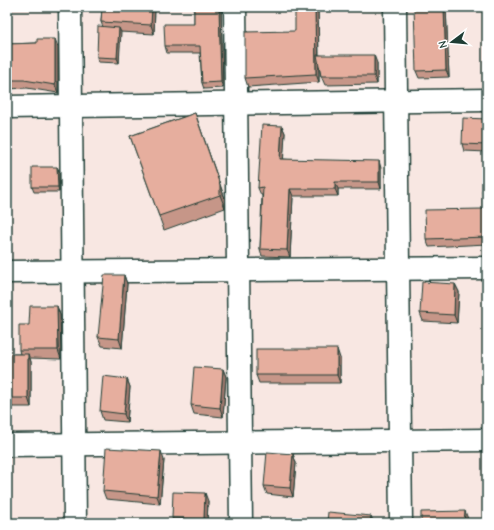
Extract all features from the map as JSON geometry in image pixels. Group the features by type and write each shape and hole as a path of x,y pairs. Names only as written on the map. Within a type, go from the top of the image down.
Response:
{"street":[{"path":"70,7 75,523"},
{"path":"235,7 241,523"},
{"path":"395,7 401,523"},
{"path":"7,107 487,100"},
{"path":"7,272 487,268"},
{"path":"7,445 487,440"}],"building":[{"path":"102,7 152,7 151,25 101,22"},
{"path":"194,7 219,7 221,82 202,83 200,46 165,46 164,24 194,24"},
{"path":"295,7 315,7 316,74 245,78 245,32 295,31"},
{"path":"414,7 444,7 446,70 416,71"},
{"path":"98,26 119,28 117,58 97,57"},
{"path":"37,39 55,39 55,85 24,80 7,80 7,44 37,43"},
{"path":"317,55 374,55 374,76 321,76"},
{"path":"195,113 220,185 220,195 159,216 130,136"},
{"path":"463,118 487,119 487,145 462,144"},
{"path":"262,125 282,126 280,159 379,161 379,182 335,182 335,189 290,189 287,250 260,249 263,187 258,188"},
{"path":"32,167 57,167 58,187 32,187"},
{"path":"482,190 487,190 487,237 426,239 425,210 483,209"},
{"path":"104,275 124,275 119,339 98,337"},
{"path":"422,282 455,284 454,315 420,313"},
{"path":"30,306 57,306 58,350 19,350 19,325 29,325"},
{"path":"256,349 337,349 337,375 256,375"},
{"path":"7,354 28,354 28,398 7,398"},
{"path":"194,367 223,369 220,408 191,405"},
{"path":"103,376 127,379 124,414 100,411"},
{"path":"106,448 161,451 157,496 103,491"},
{"path":"267,452 293,454 290,488 264,486"},
{"path":"173,492 205,493 204,519 172,518"},
{"path":"465,511 464,523 421,523 421,512"},
{"path":"328,512 371,516 370,523 327,523"}]}
